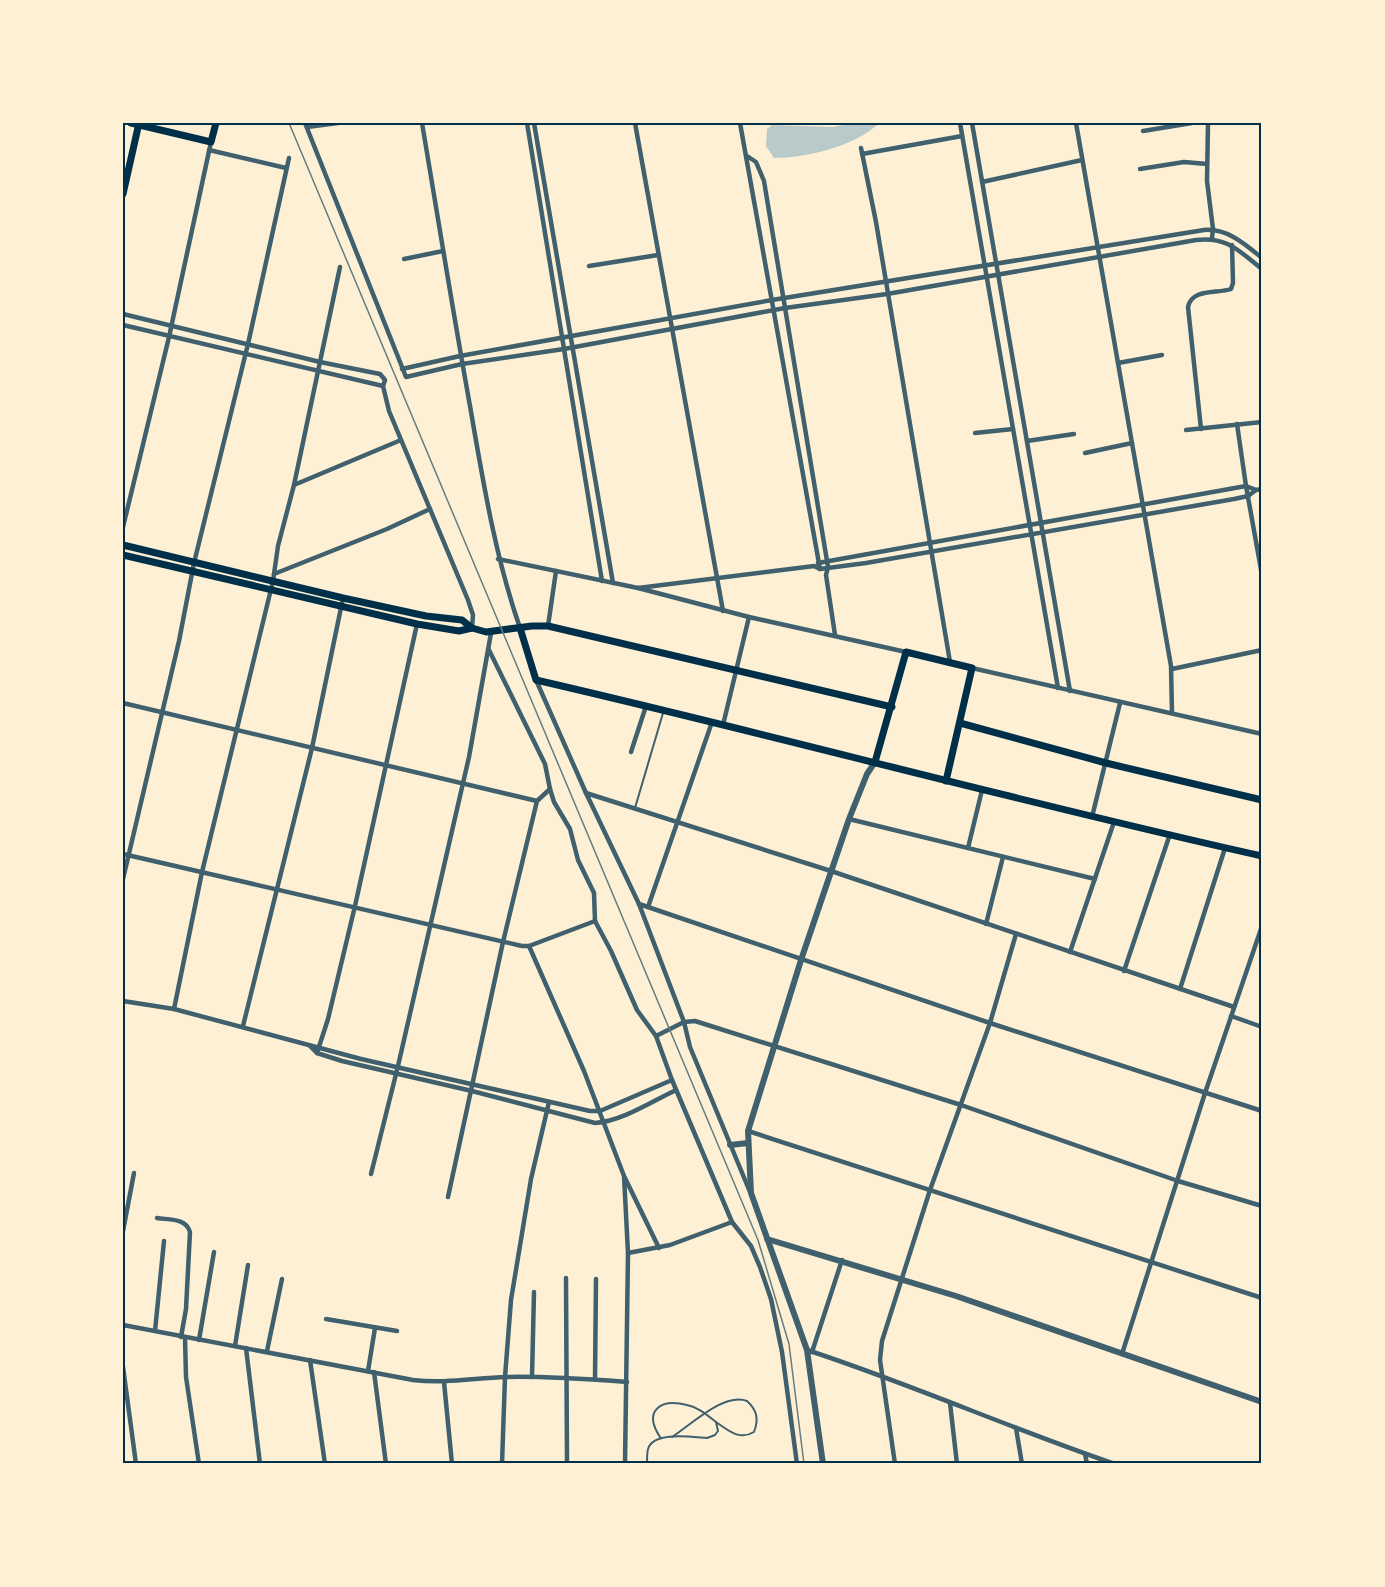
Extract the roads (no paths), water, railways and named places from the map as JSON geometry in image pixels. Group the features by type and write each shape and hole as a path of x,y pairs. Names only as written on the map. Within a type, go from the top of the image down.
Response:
{"main road":[{"path":"123,194 136,124 210,146 216,123"},
{"path":"123,545 270,590 341,607 459,631 472,628"},
{"path":"123,555 274,578 343,598 426,616 462,620 472,628 492,633 540,625 548,626 892,707"},
{"path":"520,628 525,651 536,680 1092,817 1262,856"},
{"path":"876,762 906,652 950,662 972,669 946,781"},
{"path":"960,723 1106,763 1262,800"}],"street":[{"path":"338,123 306,125 404,375 408,377 462,364 573,348 785,308 887,294 998,273 1212,238 1232,245 1262,269"},
{"path":"423,123 460,356 498,559 520,628"},
{"path":"526,123 602,581"},
{"path":"534,123 613,583"},
{"path":"635,123 723,611"},
{"path":"740,123 820,569"},
{"path":"1076,123 1172,669 1172,713"},
{"path":"1143,130 1192,123"},
{"path":"1208,123 1207,164 1212,238"},
{"path":"1058,688 960,125 972,124 1070,691"},
{"path":"950,662 862,151 962,136"},
{"path":"123,527 169,337 210,146 286,168"},
{"path":"747,156 756,162 764,181 828,567 826,575 835,635"},
{"path":"123,879 126,855 179,641 194,567 248,344 289,158"},
{"path":"982,182 1082,160"},
{"path":"1140,169 1184,162 1207,164"},
{"path":"402,369 460,356 783,298 1213,230 1235,238 1262,258"},
{"path":"1201,429 1188,306 1190,301 1200,294 1231,289 1233,283 1232,245"},
{"path":"404,259 443,251"},
{"path":"589,266 658,255"},
{"path":"174,1009 202,872 274,578 278,546 294,485 340,267"},
{"path":"123,314 320,362 380,374 385,380 383,386 389,411 468,600 473,615 472,628"},
{"path":"123,325 319,369 383,386"},
{"path":"1118,363 1162,355"},
{"path":"1009,408 1021,405"},
{"path":"1186,430 1262,422"},
{"path":"1237,424 1262,575"},
{"path":"795,427 805,425"},
{"path":"975,433 1013,429"},
{"path":"1027,441 1074,434"},
{"path":"294,485 401,440"},
{"path":"1085,453 1132,443"},
{"path":"814,567 819,562 1029,524 1246,486 1259,489"},
{"path":"820,569 1145,515 1248,496 1259,489"},
{"path":"274,578 430,509"},
{"path":"498,559 638,588 723,611 906,652"},
{"path":"638,588 814,567 826,575"},
{"path":"548,626 556,571"},
{"path":"243,1026 312,748 343,598"},
{"path":"723,725 749,617"},
{"path":"318,1050 355,906 417,624"},
{"path":"371,1174 399,1066 463,782 492,633"},
{"path":"489,650 546,764 554,802 570,829 578,860 592,887 595,897 595,921 612,951 637,1010 656,1036 676,1090 732,1222 751,1246 771,1299 785,1368 797,1464"},
{"path":"1172,669 1262,650"},
{"path":"972,669 1262,734"},
{"path":"536,680 639,904 684,1022 690,1047 751,1193 809,1351 823,1464"},
{"path":"123,703 537,801"},
{"path":"1092,817 1120,703"},
{"path":"631,752 646,706"},
{"path":"648,907 712,723"},
{"path":"751,1193 748,1131 801,960 849,819 867,774 876,762"},
{"path":"448,1197 503,942 537,801 550,789"},
{"path":"968,848 982,790"},
{"path":"586,793 831,871 1234,1007"},
{"path":"849,819 1095,879"},
{"path":"1070,952 1114,822"},
{"path":"1124,971 1170,834"},
{"path":"1180,988 1225,848"},
{"path":"126,855 503,942 529,946 595,921"},
{"path":"986,924 1003,857"},
{"path":"639,904 990,1023 1262,1111"},
{"path":"1122,1354 1153,1263 1205,1093 1262,926"},
{"path":"895,1464 880,1360 882,1341 930,1190 990,1023 1016,934"},
{"path":"529,946 600,1111 624,1176 659,1248"},
{"path":"123,1001 174,1009 243,1026 309,1046 350,1063 472,1090 585,1121 604,1122 676,1090"},
{"path":"1231,1016 1262,1027"},
{"path":"656,1036 684,1022 695,1021 961,1105 1178,1180 1262,1206"},
{"path":"318,1050 474,1083 580,1110 600,1111 672,1080"},
{"path":"502,1464 511,1300 531,1179 549,1102"},
{"path":"748,1131 1262,1298"},
{"path":"730,1145 748,1143"},
{"path":"123,1231 134,1173"},
{"path":"624,1176 628,1252 626,1464"},
{"path":"157,1218 183,1222 189,1227 190,1232 183,1337 186,1377 199,1464"},
{"path":"628,1252 659,1248 732,1222"},
{"path":"767,1239 903,1278 1262,1402"},
{"path":"155,1331 164,1241"},
{"path":"199,1340 214,1252"},
{"path":"809,1351 842,1260"},
{"path":"235,1346 248,1265"},
{"path":"566,1278 567,1464"},
{"path":"595,1379 596,1279"},
{"path":"267,1352 282,1280"},
{"path":"532,1377 534,1292"},
{"path":"326,1319 397,1331"},
{"path":"123,1325 413,1380 444,1382 505,1377 567,1377 627,1382"},
{"path":"375,1328 371,1372 386,1464"},
{"path":"246,1348 260,1464"},
{"path":"809,1351 883,1376 1115,1464"},
{"path":"310,1360 324,1464"},
{"path":"123,1367 136,1464"},
{"path":"444,1382 452,1464"},
{"path":"950,1403 957,1464"},
{"path":"1016,1428 1022,1464"},
{"path":"1085,1454 1087,1464"}],"lane":[{"path":"635,808 664,711"},
{"path":"660,1437 652,1419 658,1408 670,1404 685,1404 705,1414 735,1435 742,1436 754,1432 757,1417 754,1408 747,1401 736,1399 725,1402 705,1414 672,1437"},
{"path":"647,1464 648,1449 651,1443 660,1437 707,1438 718,1431 716,1422"}],"tram line":[{"path":"289,123 758,1240 789,1344 804,1464"}]}
